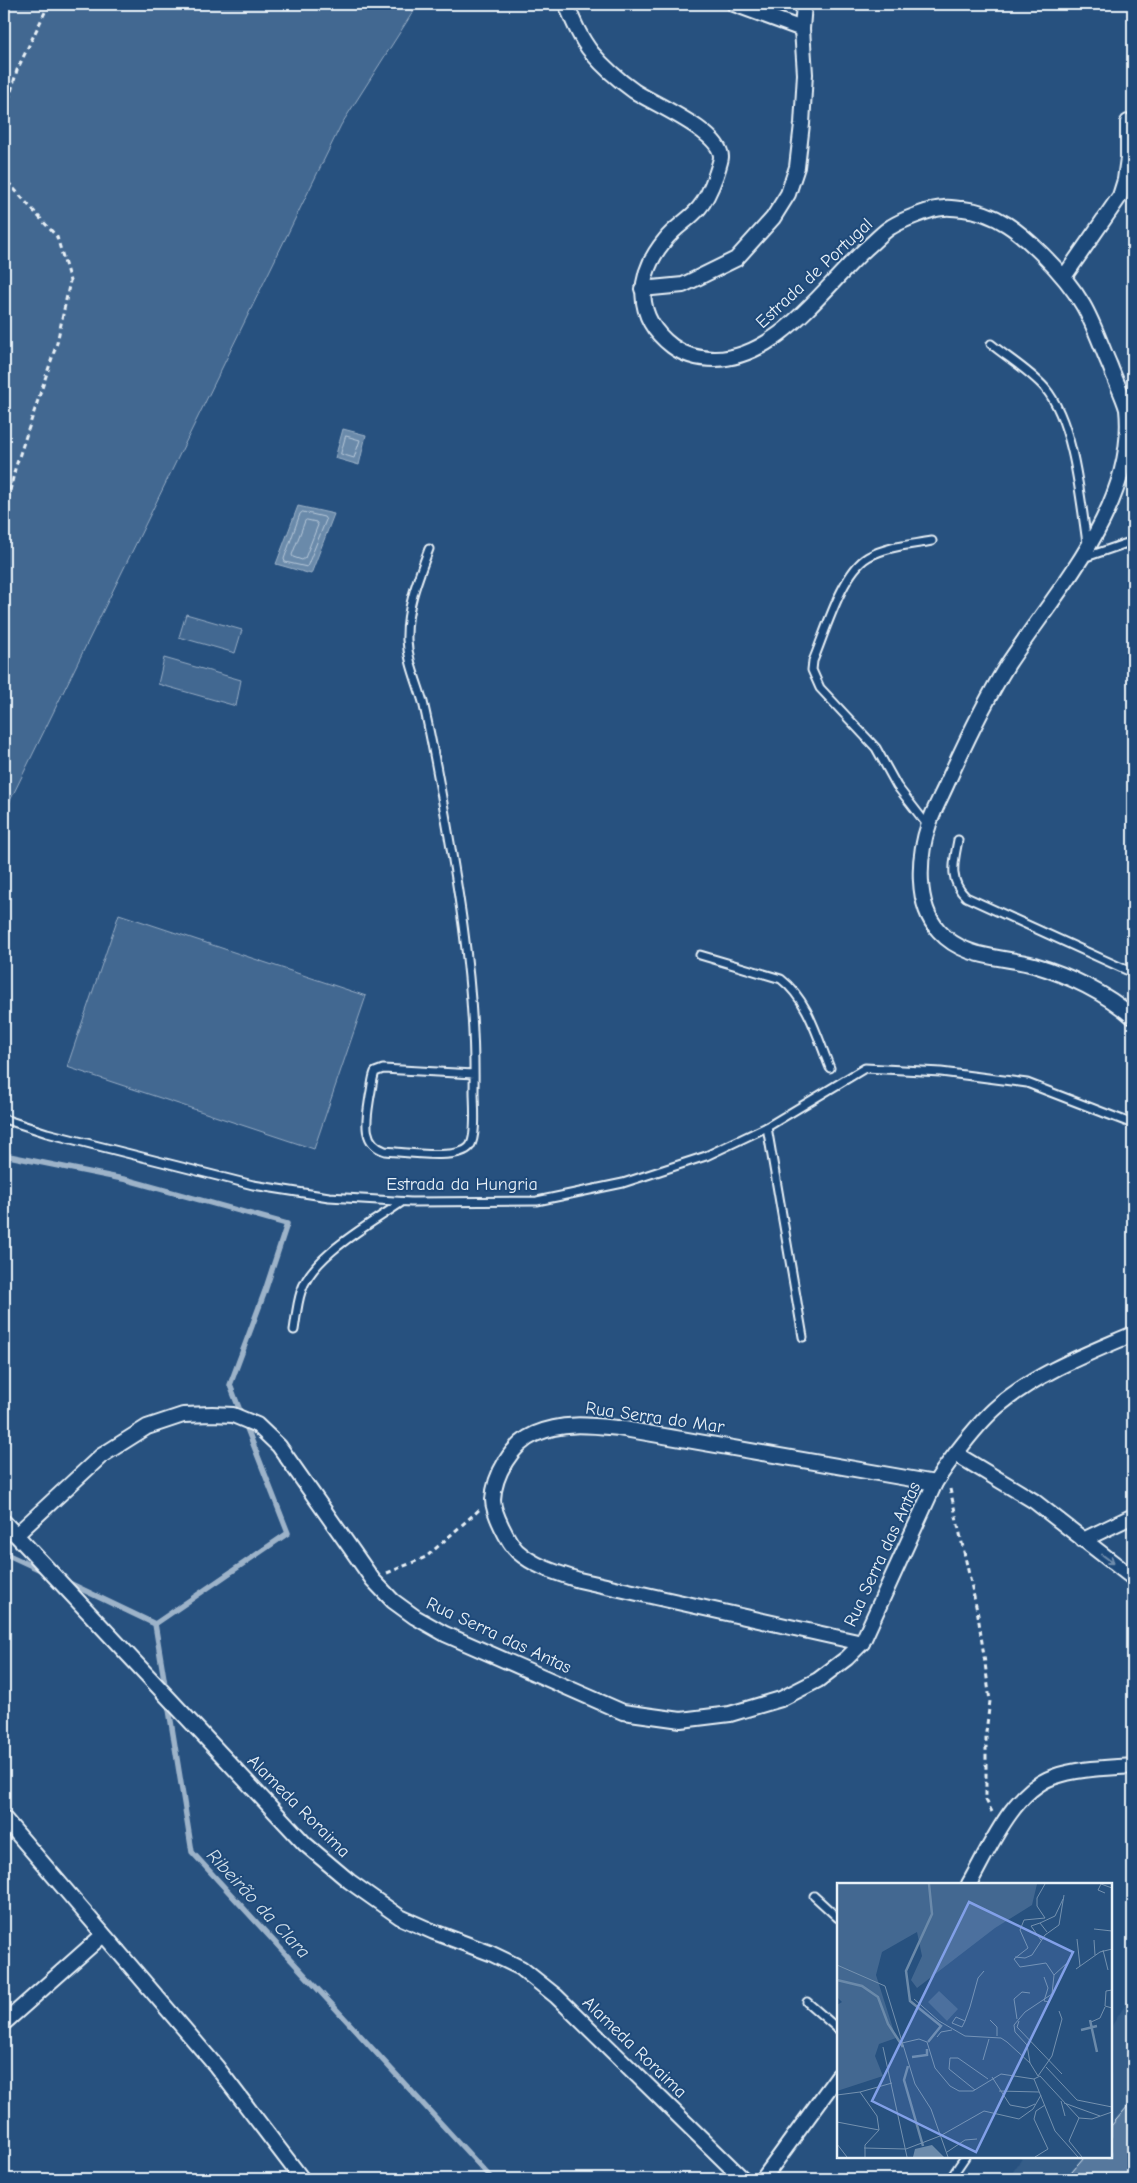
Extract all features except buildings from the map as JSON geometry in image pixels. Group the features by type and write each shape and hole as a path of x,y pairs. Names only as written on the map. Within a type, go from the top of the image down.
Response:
{"street":[{"name":"Estrada de Portugal","path":"566,4 577,32 594,55 632,90 709,136 720,151 722,158 706,197 697,212 680,223 663,241 651,261 642,289 644,314 668,344 688,356 710,360 733,358 759,347 784,330 814,303 855,259 892,227 940,208 973,210 998,219 1023,234 1064,278 1086,309 1127,410 1131,436 1131,460 1124,488 1088,556 1009,663 969,733 928,826 922,864 921,893 929,918 943,936 971,953 1035,965 1088,987 1133,1017"},
{"path":"734,4 802,29"},
{"path":"642,289 683,284 722,268 736,259 773,218 788,194 797,167 805,74 802,29 804,4"},
{"path":"1064,278 1120,196 1125,180 1128,158 1128,122"},
{"name":"Rua Serra das Antas","path":"16,1535 101,1456 147,1427 183,1415 233,1415 257,1425 279,1446 373,1580 393,1601 415,1617 445,1634 623,1712 681,1720 730,1714 781,1700 818,1680 847,1658 862,1642 935,1483 956,1454 997,1407 1022,1388 1068,1362 1133,1334"},
{"name":"Rua Serra do Mar","path":"493,1501 496,1482 505,1463 518,1447 533,1434 557,1426 577,1424 618,1428 935,1483"},
{"path":"956,1454 1034,1501 1133,1578"},
{"path":"493,1501 505,1536 517,1551 542,1568 579,1580 862,1642"},
{"path":"1082,1540 1133,1516"},
{"name":"Alameda Roraima","path":"4,1522 305,1844 349,1882 400,1917 490,1953 521,1968 556,1996 743,2179"},
{"path":"970,1883 1017,1801 1034,1787 1052,1777 1086,1770 1133,1766"},
{"path":"4,1818 216,2066 302,2179"},
{"path":"4,2023 102,1934"},
{"path":"764,2179 837,2077"}],"lane":[{"path":"991,344 1044,387 1055,403 1066,425 1088,556 1133,541"},
{"path":"928,826 898,786 876,748 820,688 812,670 813,661 846,581 857,566 867,557 882,551 932,541"},
{"path":"429,549 414,591 407,640 435,763 461,915 474,1045 474,1074 473,1137 470,1146 463,1152 455,1155 385,1151 377,1148 370,1141 366,1124 375,1072 383,1069 474,1074"},
{"path":"958,840 953,871 959,890 966,897 1133,973"},
{"path":"700,955 781,978 801,1000 830,1068"},
{"name":"Estrada da Hungria","path":"4,1119 47,1133 253,1185 329,1197 402,1202 537,1201 614,1185 706,1156 767,1127 865,1068 941,1072 1027,1083 1133,1124"},
{"path":"767,1127 803,1336"},
{"path":"294,1330 301,1291 313,1269 337,1247 402,1202"},
{"path":"814,1896 837,1917"},
{"path":"807,2002 837,2028"},
{"path":"950,2179 964,2158"}],"path":[{"path":"4,115 17,70 49,4"},
{"path":"4,165 6,180 58,237 70,281 57,343 12,483 4,517"},
{"path":"4,476 12,483"},
{"path":"945,1468 978,1615 986,1663 990,1700 986,1732 986,1800 999,1831"},
{"path":"373,1580 426,1556 473,1514 493,1501"}],"shaded area":[{"path":"4,4 418,4 341,125 4,813"},
{"path":"186,614 242,630 235,653 179,637"},
{"path":"164,658 241,680 236,706 158,684"},
{"path":"119,914 366,996 314,1149 67,1067"},
{"path":"1133,1993 1133,2179 1008,2179 1022,2158 1112,2158 1112,2025"}],"water":[{"path":"343,429 366,435 359,465 335,458"},
{"path":"298,506 334,514 311,574 276,564"}],"waterway":[{"path":"4,1155 128,1180 287,1224 265,1291 230,1385 288,1533 155,1624"},
{"name":"Ribeirão da Clara","path":"4,1553 45,1572"},
{"name":"Ribeirão da Clara","path":"67,1582 155,1624 166,1691"},
{"name":"Ribeirão da Clara","path":"168,1703 192,1852 492,2179"}]}
